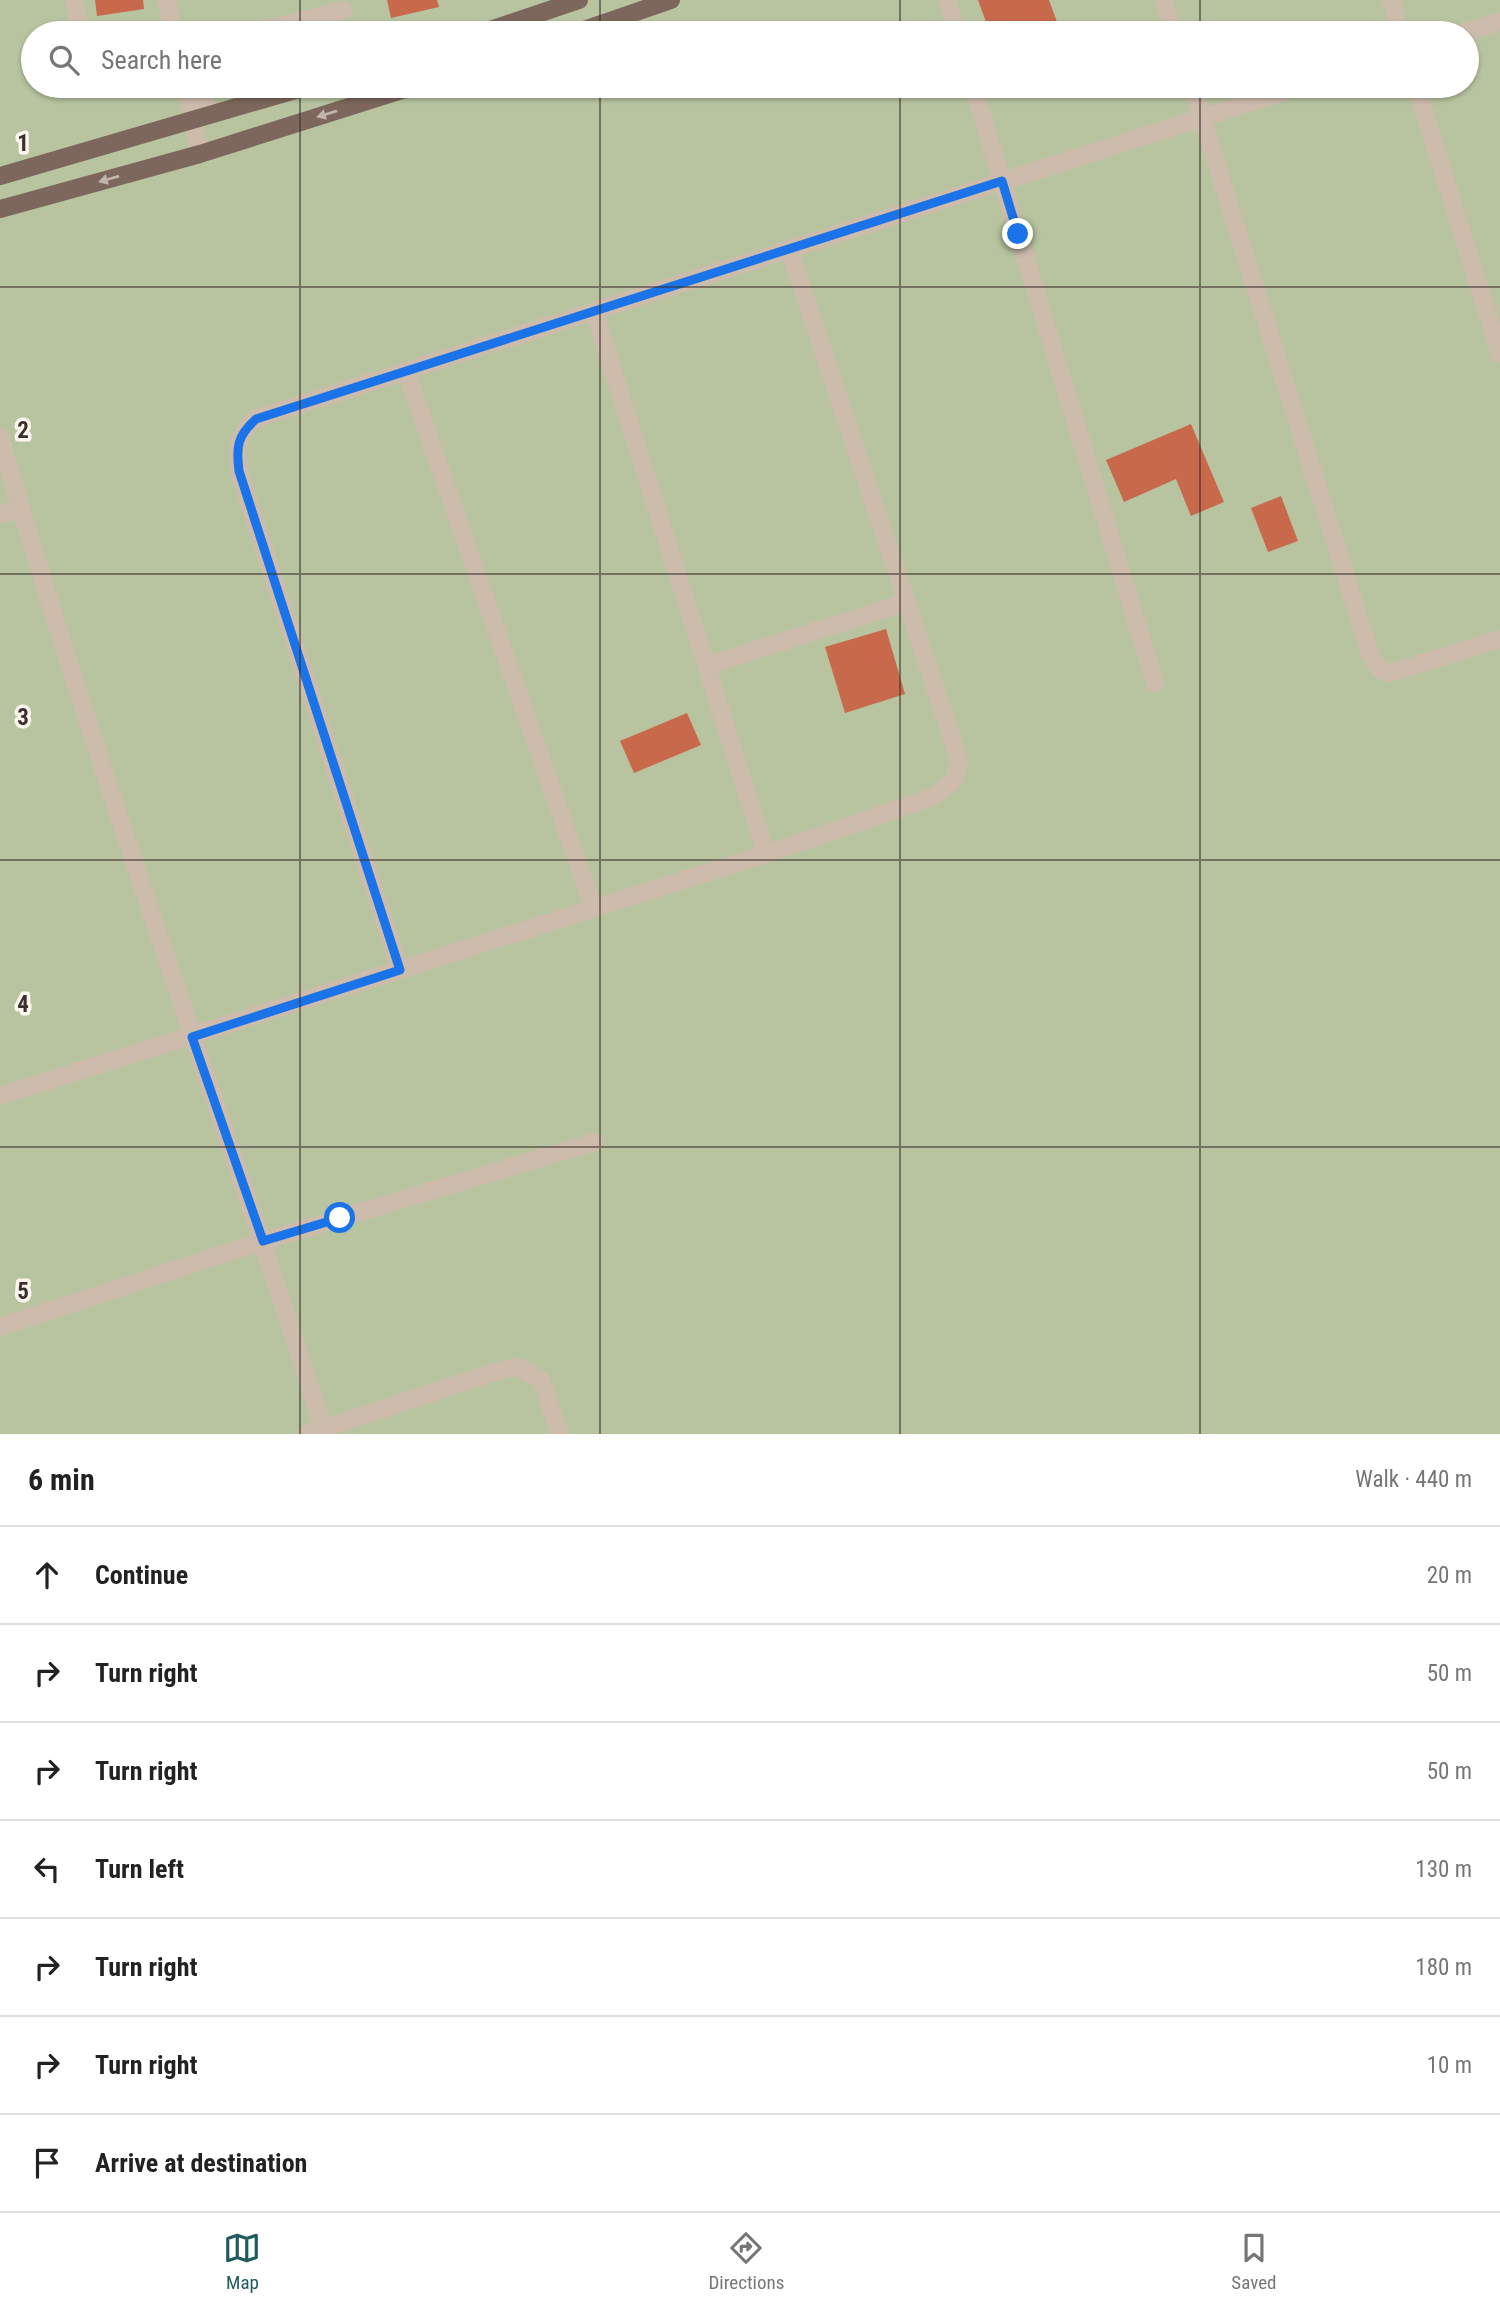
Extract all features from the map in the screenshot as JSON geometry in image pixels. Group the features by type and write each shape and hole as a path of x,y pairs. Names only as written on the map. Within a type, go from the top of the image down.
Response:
{"main road":[{"path":"517,21 579,0"},
{"path":"610,21 671,0"},
{"path":"0,176 269,98"},
{"path":"0,209 200,153 376,98"}],"street":[{"path":"74,0 78,21"},
{"path":"167,0 171,21"},
{"path":"947,0 953,21"},
{"path":"1163,0 1171,21"},
{"path":"1391,0 1397,21"},
{"path":"299,21 343,10"},
{"path":"1479,28 1500,21"},
{"path":"191,98 202,118"},
{"path":"200,153 201,98"},
{"path":"977,98 1155,683"},
{"path":"1196,98 1371,657 1380,670 1390,673 1500,639"},
{"path":"400,970 239,471 236,447 242,431 256,419 1263,98"},
{"path":"1420,98 1500,354"},
{"path":"0,1096 192,1037 593,906 766,854 933,797 954,780 959,760 789,249"},
{"path":"594,311 766,854"},
{"path":"406,371 593,906"},
{"path":"0,437 192,1037 263,1241 318,1432 503,1369 519,1367 541,1380 560,1434"},
{"path":"0,515 21,509"},
{"path":"706,666 907,603"},
{"path":"0,1327 263,1241 595,1142"}],"green space":[{"path":"0,0 1500,0 1500,1434 0,1434"}],"building":[{"path":"95,0 143,0 144,9 97,16"},
{"path":"387,0 437,0 439,7 391,18"},
{"path":"978,0 1049,0 1057,21 986,21"},
{"path":"1191,424 1224,502 1191,516 1176,479 1124,502 1106,460"},
{"path":"1281,496 1298,541 1268,552 1251,508"},
{"path":"886,629 905,694 845,713 825,647"},
{"path":"687,713 701,745 634,773 620,741"}],"route":[{"path":"340,1218 263,1241 192,1037 400,970 239,471 236,447 242,431 256,419 1002,181 1018,234"}]}
